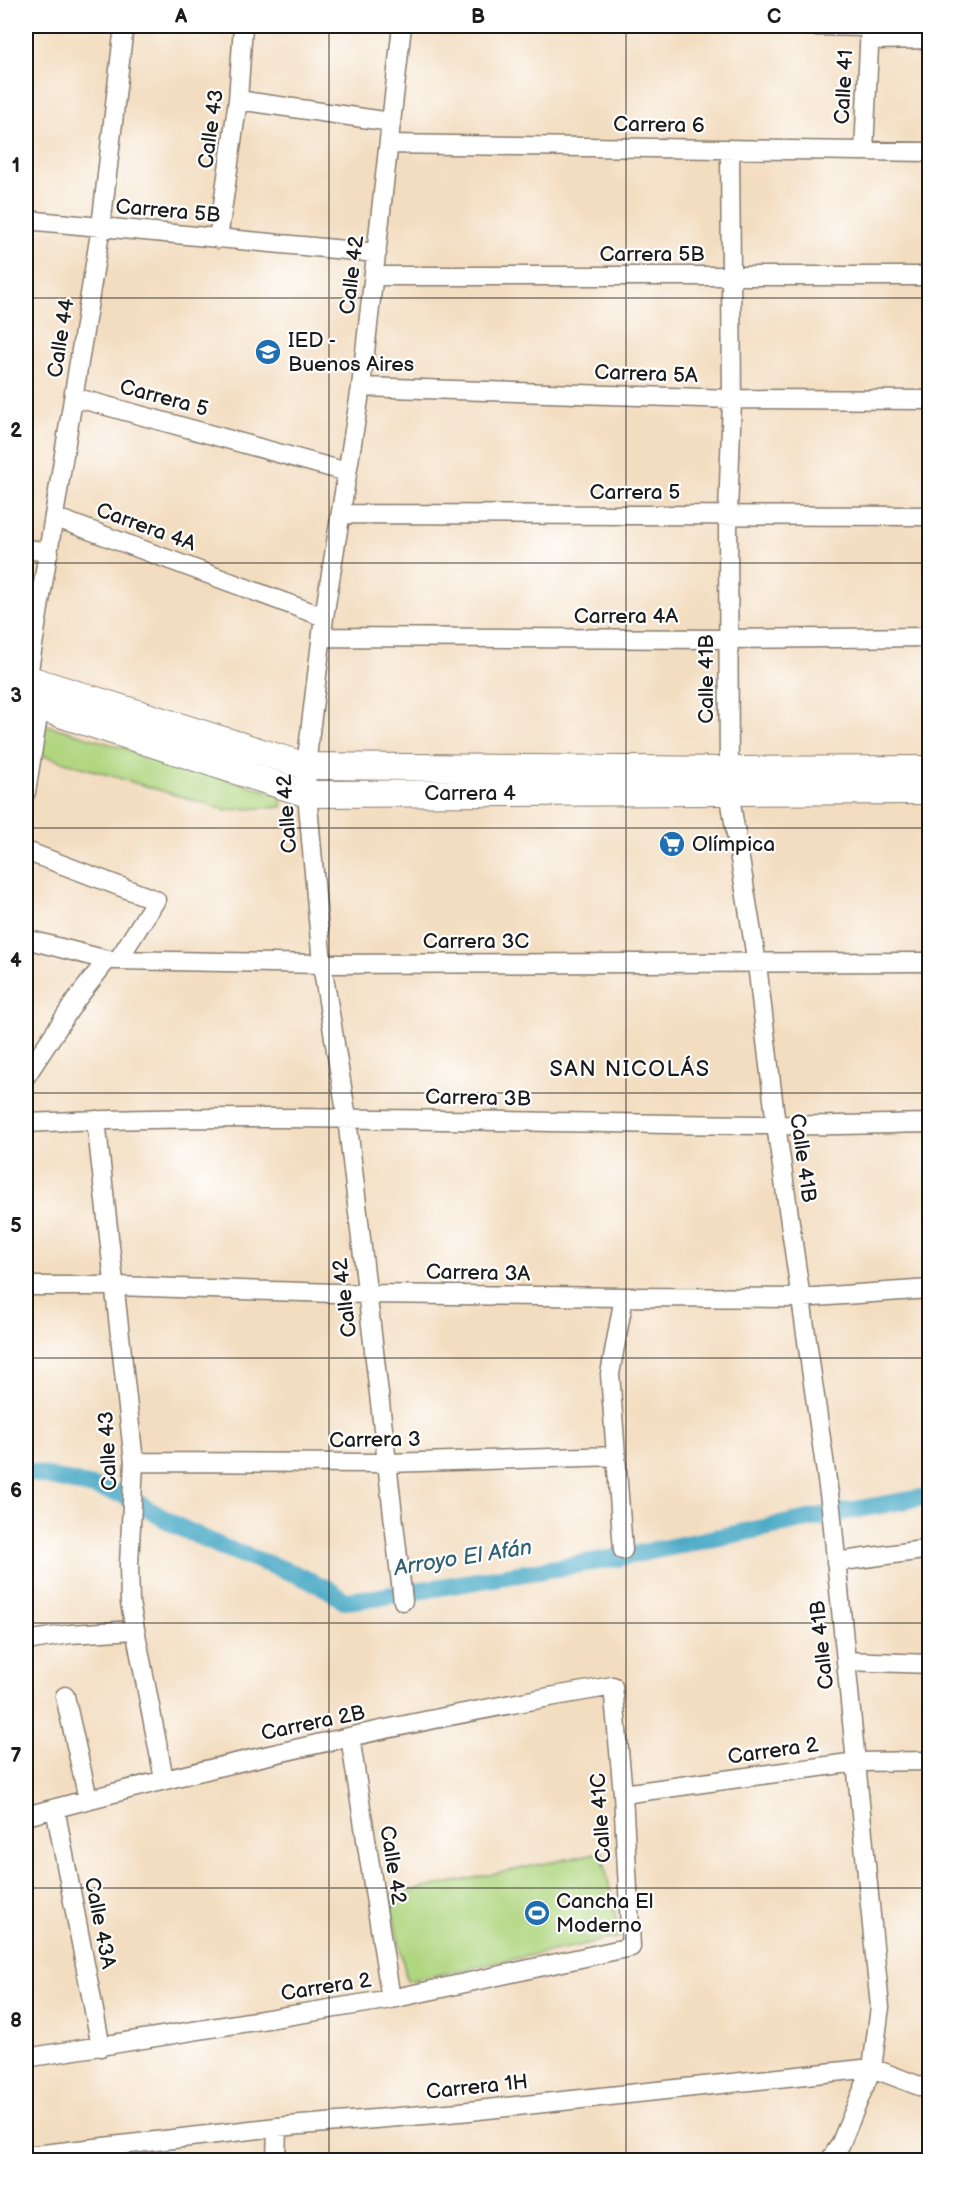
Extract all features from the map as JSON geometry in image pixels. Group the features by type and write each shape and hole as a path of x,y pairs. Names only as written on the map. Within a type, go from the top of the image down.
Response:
{"street":[{"name":"Calle 44","path":"26,792 31,690 54,517 101,227 124,26"},
{"name":"Calle 43","path":"218,238 238,100 243,26"},
{"name":"Calle 42","path":"402,26 361,387 324,617 306,766 322,964 347,1118 403,1601"},
{"path":"816,26 930,39"},
{"name":"Calle 41","path":"864,151 869,31"},
{"path":"238,100 391,122"},
{"name":"Carrera 6","path":"389,144 930,152"},
{"name":"Calle 41B","path":"730,149 732,399 728,514 729,781 757,964 776,1125 831,1508 880,2007 872,2068 840,2145 830,2160"},
{"name":"Carrera 5B","path":"26,220 377,253"},
{"name":"Carrera 5B","path":"374,276 930,276"},
{"name":"Carrera 5A","path":"361,387 732,399 930,400"},
{"name":"Carrera 5","path":"74,397 347,472"},
{"name":"Carrera 5","path":"341,514 930,516"},
{"name":"Carrera 4A","path":"54,517 324,617"},
{"path":"26,549 49,552"},
{"name":"Carrera 4A","path":"322,637 728,639 930,637"},
{"name":"Carrera 4","path":"31,690 306,766 729,781 930,791"},
{"name":"Carrera 4","path":"31,690 307,794 729,781 930,770"},
{"path":"26,850 156,900 112,960 76,1000 26,1076"},
{"name":"Carrera 3C","path":"26,939 112,960 322,964 930,962"},
{"name":"Carrera 3B","path":"26,1123 96,1120 347,1118 776,1125 930,1123"},
{"name":"Calle 43","path":"96,1120 134,1462 129,1565 130,1603 164,1779"},
{"name":"Carrera 3A","path":"26,1286 116,1286 368,1294 800,1298 930,1289"},
{"path":"623,1550 610,1374 624,1297"},
{"name":"Carrera 3","path":"134,1462 387,1463 617,1456"},
{"path":"836,1562 930,1549"},
{"path":"26,1641 70,1634 134,1630"},
{"path":"846,1661 930,1664"},
{"name":"Carrera 2B","path":"26,1816 164,1779 350,1737 613,1686"},
{"name":"Calle 41C","path":"613,1686 623,1794 631,1947"},
{"path":"65,1696 88,1799"},
{"name":"Calle 42","path":"350,1737 391,1999"},
{"name":"Carrera 2","path":"623,1794 856,1762 930,1761"},
{"name":"Calle 43A","path":"55,1808 101,2047"},
{"name":"Carrera 2","path":"26,2058 391,1999 631,1947"},
{"name":"Carrera 1H","path":"26,2156 277,2127 460,2112 872,2068 930,2090"},
{"path":"276,2160 277,2127"}],"green space":[{"path":"43,724 281,795 282,807 226,810 38,754"},
{"path":"602,1852 620,1937 407,1981 389,1895"}],"waterway":[{"name":"Arroyo El Afán","path":"26,1471 122,1494 177,1526 222,1547 293,1573 328,1589 344,1601 622,1557 930,1496"}],"place":[{"name":"IED - Buenos Aires","path":"268,352"},
{"name":"Olímpica","path":"672,844"},
{"name":"Cancha El Moderno","path":"537,1913"}],"district":[{"name":"SAN NICOLÁS","path":"630,1069"}]}
